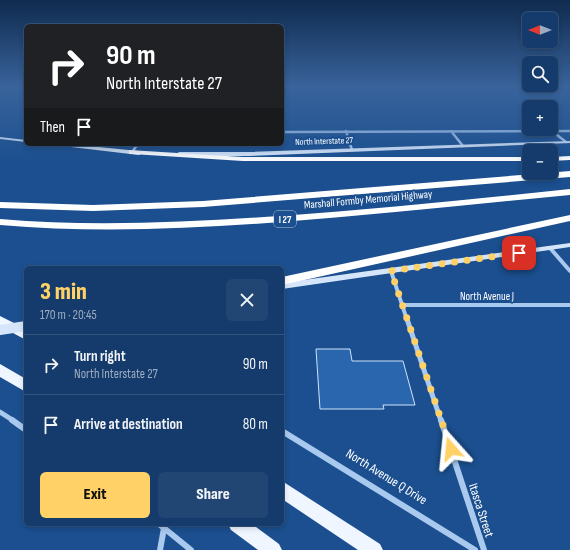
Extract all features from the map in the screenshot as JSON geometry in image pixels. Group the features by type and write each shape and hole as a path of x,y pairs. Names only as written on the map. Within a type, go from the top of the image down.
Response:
{"highway":[{"path":"132,152 191,157 244,159 522,159"},
{"path":"558,159 570,158"},
{"name":"Marshall Formby Memorial Highway","path":"0,204 93,208 203,204 570,174"},
{"name":"Marshall Formby Memorial Highway","path":"0,222 91,226 200,225 298,218 570,192"},
{"path":"284,281 570,218"}],"main road":[{"path":"0,138 24,141"},
{"name":"North Interstate 27","path":"74,146 132,152 249,154 568,142"},
{"path":"284,286 570,245"},
{"path":"0,320 24,334"},
{"path":"0,330 24,326"},
{"path":"0,370 24,385"},
{"path":"284,490 374,550"},
{"path":"240,526 273,550"}],"street":[{"path":"346,131 352,150"},
{"path":"451,131 463,146"},
{"path":"284,132 522,131"},
{"path":"558,131 570,131"},
{"path":"558,136 568,142"},
{"path":"132,152 136,146"},
{"path":"550,248 570,272"},
{"name":"Itasca Street","path":"391,271 404,305 484,550"},
{"name":"North Avenue J","path":"404,305 570,305"},
{"path":"0,412 24,429"},
{"name":"North Avenue Q Drive","path":"284,432 475,550"},
{"path":"160,550 162,526"},
{"path":"162,526 191,550"}],"building":[{"path":"316,349 350,349 352,361 403,361 415,405 383,405 384,409 320,409"}],"route":[{"path":"451,449 404,305 391,271 519,253"}]}
